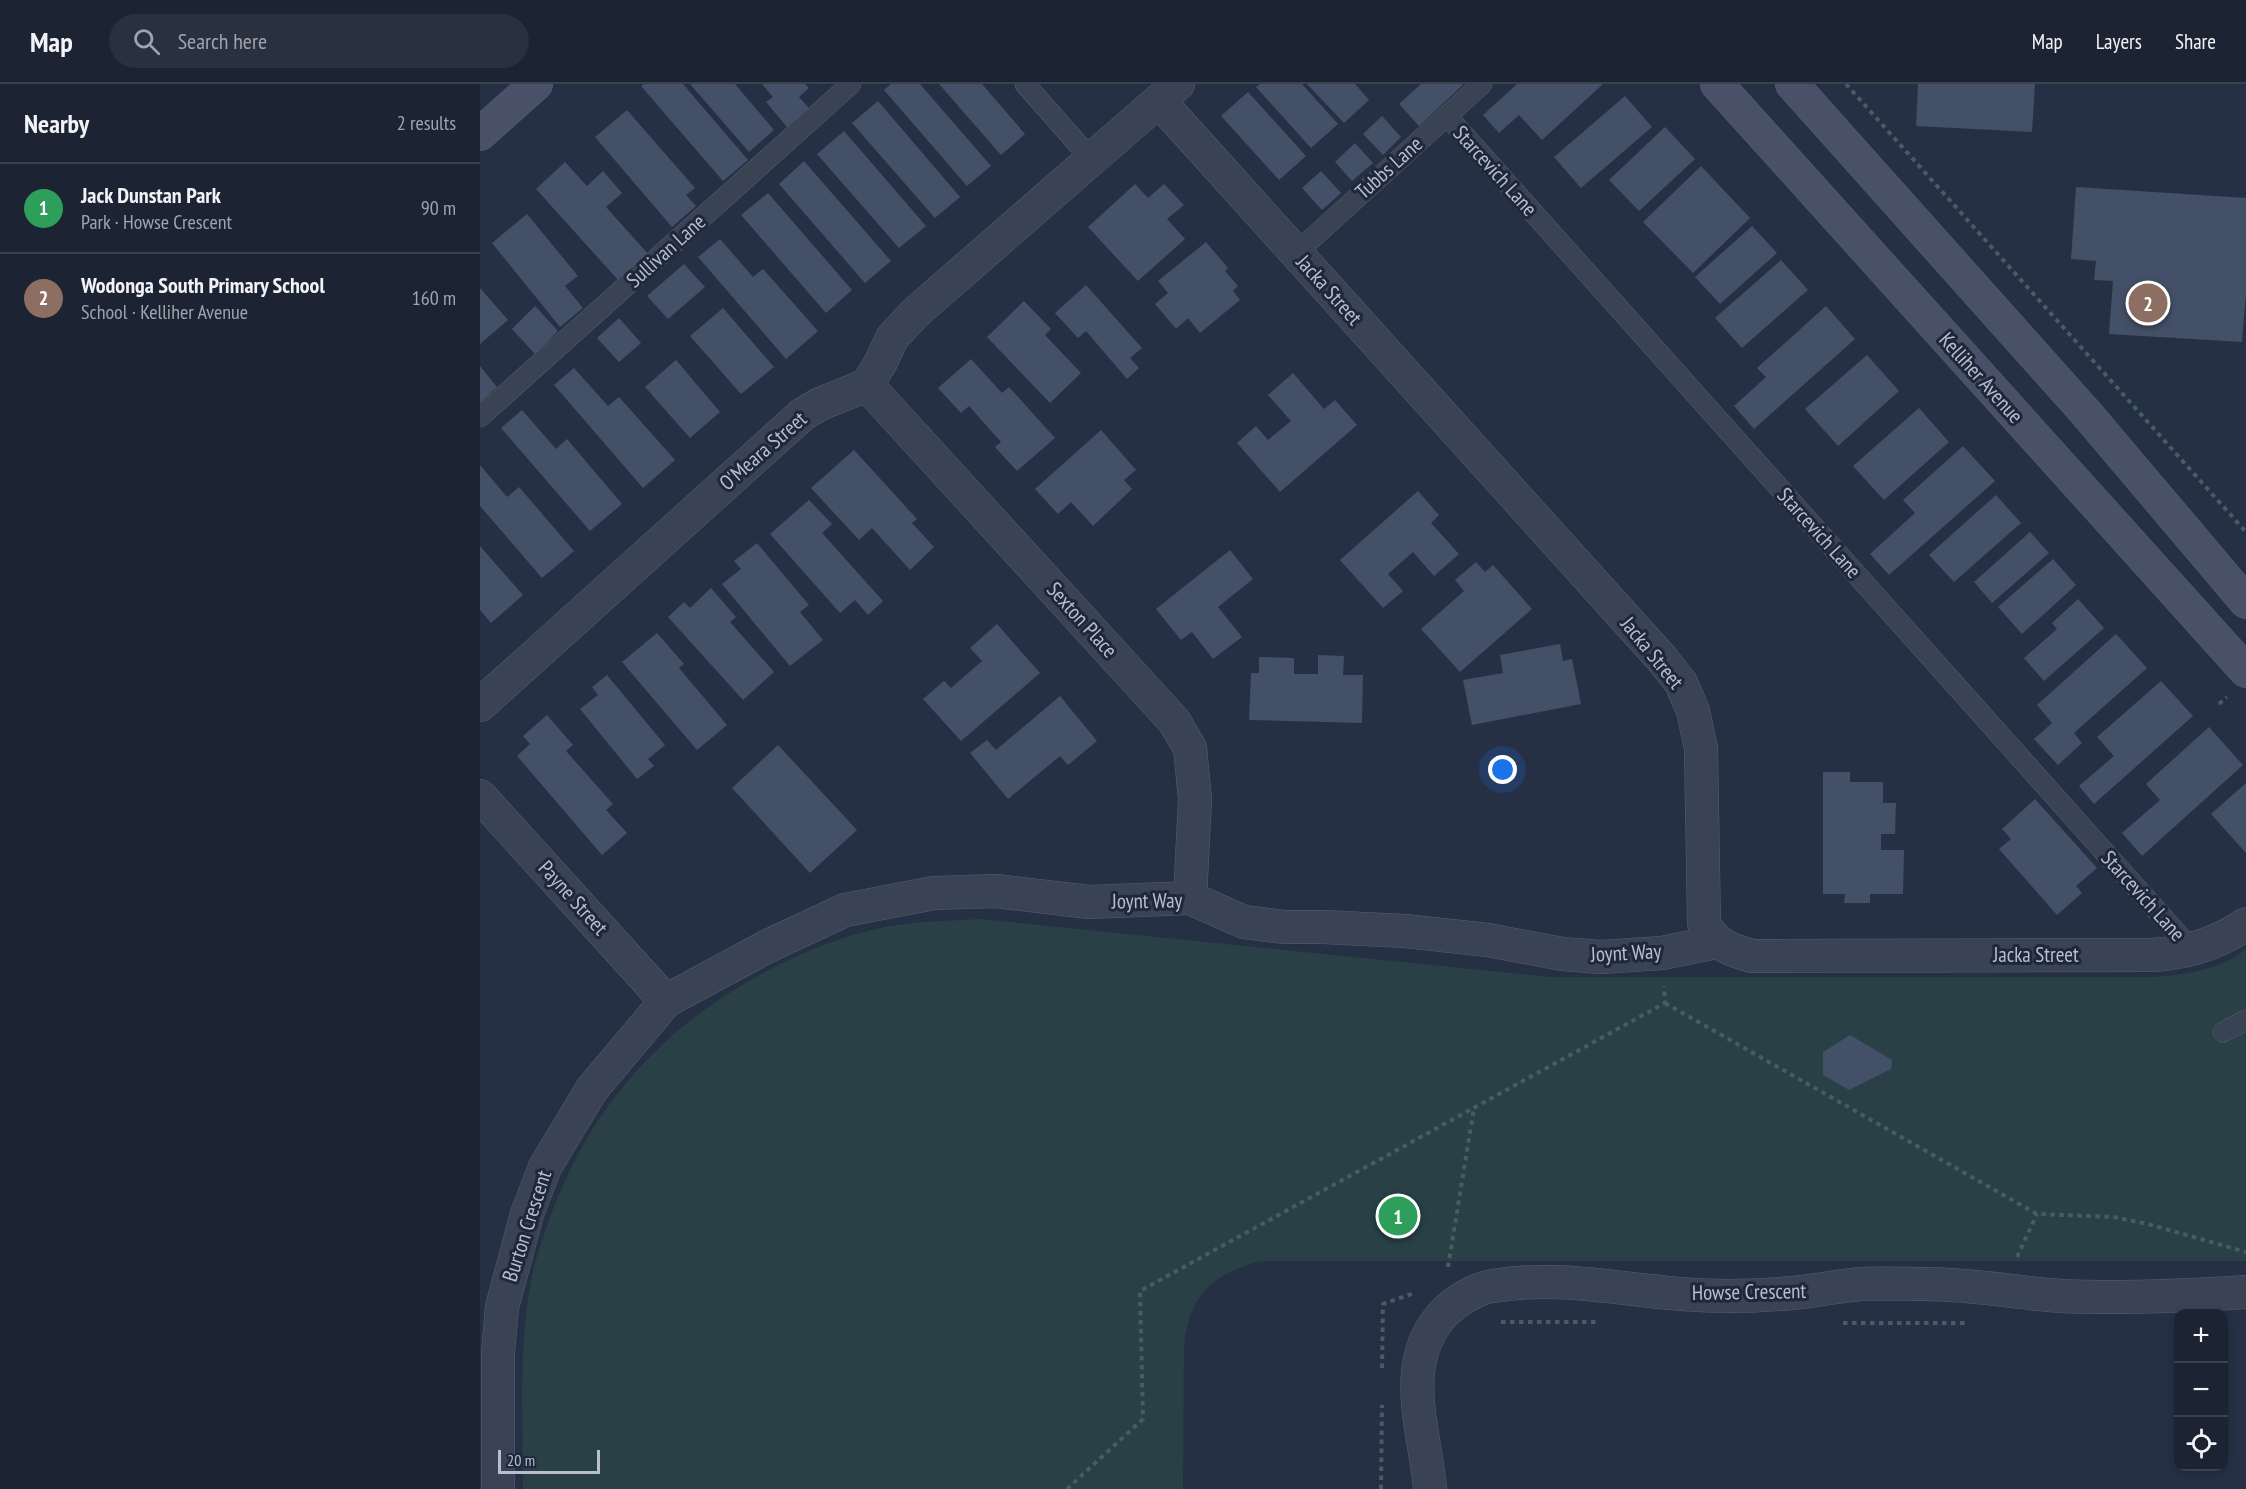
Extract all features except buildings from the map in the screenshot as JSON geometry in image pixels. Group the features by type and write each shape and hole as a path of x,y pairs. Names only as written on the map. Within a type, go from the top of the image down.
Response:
{"street":[{"path":"480,134 536,84"},
{"name":"Kelliher Avenue","path":"1717,84 2246,671"},
{"path":"1792,84 2086,413 2246,602"},
{"path":"867,385 892,338 909,318 1169,93"},
{"name":"Jacka Street","path":"1169,93 1296,253 1663,660 1681,683 1693,711 1701,748 1704,923 1716,942 1731,950 1752,956 2152,955 2192,950 2212,944 2246,924"},
{"name":"O'Meara Street","path":"480,705 802,414 867,385"},
{"name":"Sexton Place","path":"867,385 1174,722 1190,748 1195,799 1190,898"},
{"name":"Payne Street","path":"480,796 666,1001"},
{"name":"Joynt Way","path":"666,1001 766,947 844,910 934,893 996,891 1089,902 1190,898 1244,922 1284,927 1405,931 1488,940 1553,953 1601,957 1662,953 1716,942"},
{"name":"Burton Crescent","path":"498,1489 498,1353 502,1306 527,1214 545,1167 592,1089 666,1001"},
{"name":"Howse Crescent","path":"1430,1489 1416,1398 1416,1374 1421,1353 1431,1331 1446,1312 1461,1300 1489,1286 1521,1282 1596,1283 1695,1295 1734,1296 1791,1293 1861,1284 1918,1284 2062,1296 2246,1292"}],"lane":[{"name":"Sullivan Lane","path":"480,417 852,84"},
{"path":"1024,84 1092,160"},
{"name":"Tubbs Lane","path":"1296,253 1482,84"},
{"name":"Starcevich Lane","path":"1447,116 2192,950"},
{"path":"2223,1032 2246,1020"}],"path":[{"path":"1846,84 2246,532"},
{"path":"1662,953 1665,1004"},
{"path":"1665,1004 2037,1214 2113,1217 2148,1224 2246,1252"},
{"path":"1067,1489 1143,1419 1140,1291 1665,1004"}],"green space":[{"path":"980,919 1551,977 2153,977 2177,975 2214,967 2246,949 2246,1261 1261,1261 1229,1272 1217,1280 1206,1289 1191,1313 1184,1346 1183,1489 523,1489 524,1332 539,1250 566,1179 586,1140 609,1105 635,1072 697,1015 732,991 813,949 885,927 921,922"}],"place":[{"name":"Wodonga South Primary School","path":"2148,303"},
{"name":"Jack Dunstan Park","path":"1398,1216"}]}
